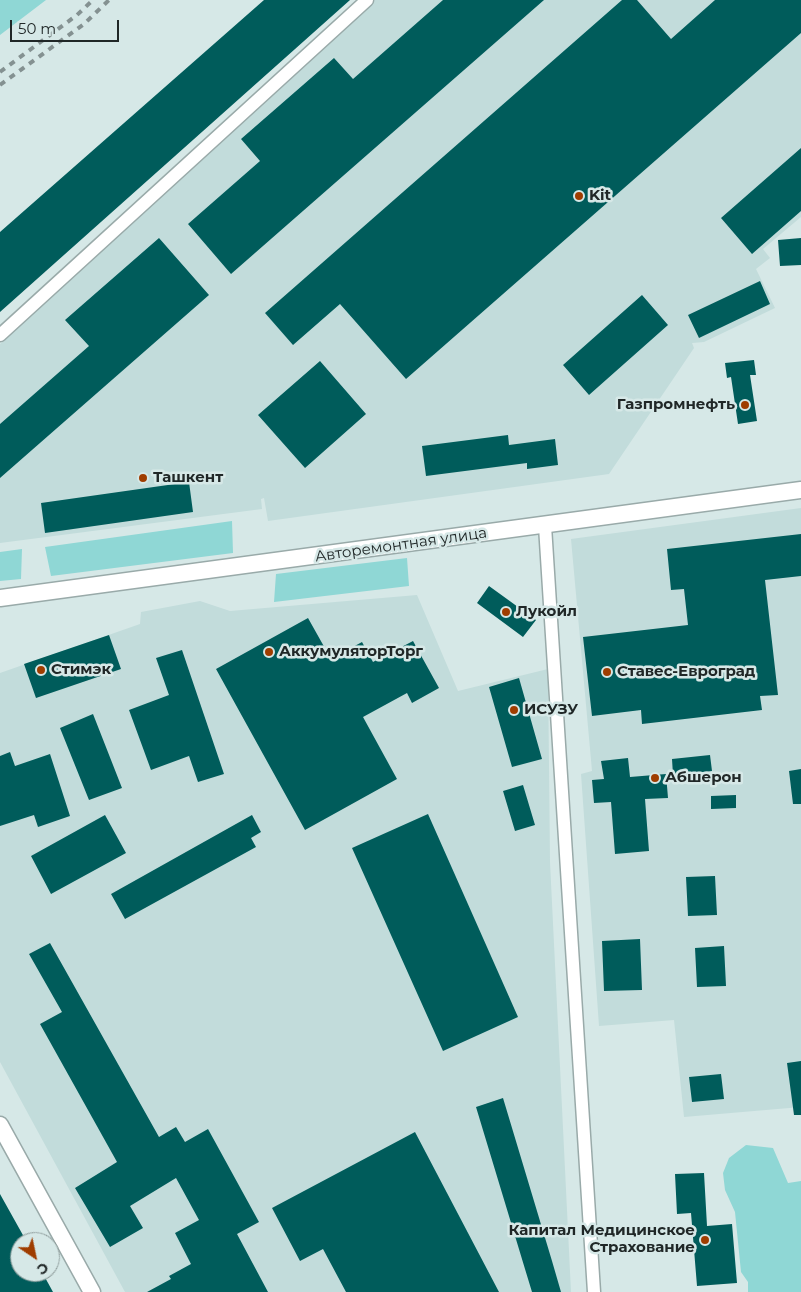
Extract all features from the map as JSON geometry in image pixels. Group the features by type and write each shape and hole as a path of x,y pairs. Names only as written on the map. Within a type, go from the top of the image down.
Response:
{"street":[{"path":"0,334 367,0"},
{"name":"Авторемонтная улица","path":"0,598 801,490"},
{"path":"545,526 594,1292"},
{"path":"0,1125 92,1292"}],"shaded area":[{"path":"0,0 46,0 0,35"},
{"path":"375,0 801,0 801,217 763,249 770,258 756,269 775,308 704,342 692,343 694,348 609,474 268,521 264,498 261,499 262,509 0,543 0,344"},
{"path":"801,508 801,1107 684,1117 674,1020 599,1026 581,774 592,771 571,539"},
{"path":"232,521 233,553 51,576 45,547"},
{"path":"22,549 21,579 0,581 0,552"},
{"path":"407,558 409,586 274,602 276,574"},
{"path":"417,595 458,691 548,669 550,862 571,1292 125,1292 0,1062 0,673 140,624 141,612 200,601 230,611"},
{"path":"746,1145 773,1148 788,1183 801,1181 801,1292 748,1292 748,1282 741,1272 735,1212 725,1190 723,1173 729,1158"}],"building":[{"path":"264,0 350,0 0,312 0,232"},
{"path":"443,0 544,0 231,274 188,224 260,161 241,139 334,58 353,79"},
{"path":"622,0 637,0 671,39 715,0 801,0 801,33 406,379 340,304 293,345 265,313"},
{"path":"801,148 801,211 752,254 721,218"},
{"path":"159,238 209,295 0,478 0,424 89,346 65,320"},
{"path":"801,238 801,265 780,266 778,240"},
{"path":"760,281 770,304 699,338 688,315"},
{"path":"642,295 668,325 589,395 563,365"},
{"name":"Газпромнефть","path":"754,360 756,375 750,375 757,421 738,424 731,377 727,378 725,363"},
{"path":"320,361 366,414 305,468 258,415"},
{"path":"508,435 509,445 555,439 558,465 527,469 527,463 426,476 422,446"},
{"path":"189,482 193,512 45,533 41,503"},
{"path":"801,534 801,576 765,580 778,695 760,696 762,710 642,724 641,710 592,716 583,637 688,625 684,589 671,590 667,549"},
{"name":"Лукойл","path":"489,586 536,620 523,637 477,603"},
{"path":"308,618 331,659 362,642 373,662 413,641 439,688 412,703 407,693 363,717 397,779 305,830 216,669"},
{"path":"109,635 121,669 36,698 24,664"},
{"path":"182,650 224,774 198,782 189,756 151,770 129,710 169,695 156,658"},
{"path":"519,678 542,759 512,767 489,687"},
{"path":"93,714 122,788 89,800 60,728"},
{"path":"10,752 15,766 50,754 70,816 38,827 34,815 0,826 0,756"},
{"path":"710,755 712,771 673,775 672,759"},
{"path":"628,758 630,777 666,774 668,798 645,799 649,851 615,854 611,802 594,803 592,780 604,779 601,761"},
{"path":"801,769 801,804 793,804 789,771"},
{"path":"523,785 535,825 515,831 503,791"},
{"path":"736,795 736,808 711,809 711,796"},
{"path":"428,814 518,1017 443,1051 352,848"},
{"path":"105,815 126,853 51,894 31,856"},
{"path":"252,815 261,832 251,838 256,847 125,919 111,894"},
{"path":"715,876 717,915 688,916 686,877"},
{"path":"640,939 642,990 604,991 602,941"},
{"path":"50,943 159,1137 176,1127 185,1142 208,1129 259,1222 237,1234 268,1292 147,1292 171,1279 169,1276 191,1264 175,1233 199,1220 176,1178 130,1206 143,1228 110,1247 75,1188 117,1162 40,1024 62,1012 29,954"},
{"path":"724,946 726,986 697,987 695,948"},
{"path":"801,1061 801,1115 794,1115 787,1063"},
{"path":"721,1074 724,1099 692,1102 689,1077"},
{"path":"503,1098 561,1292 532,1292 476,1107"},
{"path":"415,1132 499,1292 346,1292 323,1249 300,1261 272,1208"},
{"path":"704,1173 707,1226 732,1224 737,1283 697,1286 691,1213 677,1214 675,1174"},
{"path":"0,1194 21,1232 10,1232 10,1282 48,1282 53,1292 0,1292"}],"railway":[{"path":"0,72 77,15 93,0"},
{"path":"0,85 84,24 109,0"}],"place":[{"name":"Kit","path":"579,196"},
{"name":"Газпромнефть","path":"745,405"},
{"name":"Ташкент","path":"143,478"},
{"name":"Лукойл","path":"506,612"},
{"name":"АккумуляторТорг","path":"269,652"},
{"name":"Стимэк","path":"41,670"},
{"name":"Ставес-Евроград","path":"607,672"},
{"name":"ИСУЗУ","path":"514,710"},
{"name":"Абшерон","path":"655,778"},
{"name":"Капитал Медицинское Страхование","path":"705,1240"}]}
